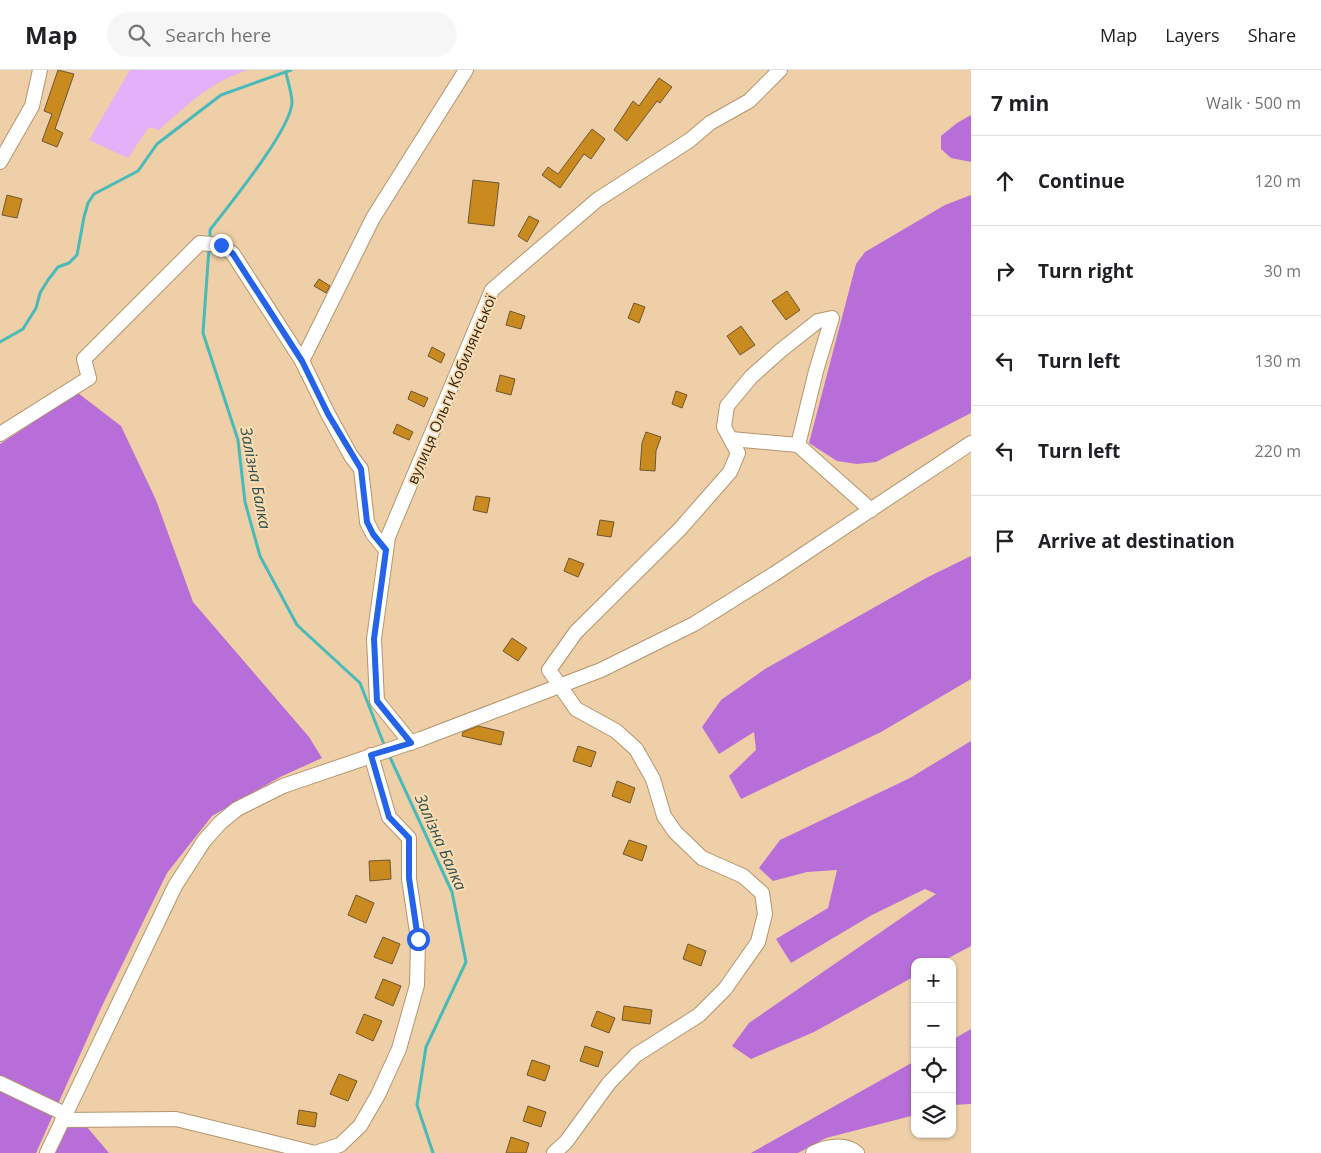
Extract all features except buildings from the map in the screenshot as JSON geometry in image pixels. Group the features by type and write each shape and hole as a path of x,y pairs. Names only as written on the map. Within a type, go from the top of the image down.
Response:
{"street":[{"path":"0,162 32,106 40,70"},
{"path":"302,361 373,218 466,70"},
{"name":"вулиця Ольги Кобилянської","path":"410,743 377,701 374,639 388,538 492,290 597,200 690,140 710,123 749,101 780,70"},
{"path":"0,434 89,378 84,359 202,242 217,244 233,254 302,361 333,423 361,469 367,522 373,534 386,550"},
{"path":"554,1153 566,1142 604,1089 636,1055 699,1015 725,989 758,942 765,914 762,893 743,876 702,858 675,832 664,816 653,779 636,749 616,730 576,708 550,670 576,632 680,529 730,472 738,454 724,428 727,406 751,377 780,351 818,321 832,318 816,371 798,445"},
{"path":"731,439 798,445 871,510"},
{"path":"47,1153 175,886 204,841 225,818 259,797 283,786 410,743 601,670 694,624 871,510 971,442"},
{"path":"0,1083 64,1117 176,1119 315,1153 340,1145 360,1126 378,1095 398,1049 417,985 418,939 409,878 409,838 389,817 375,754"},
{"path":"812,1153 825,1147 842,1147 857,1153"}],"shaded area":[{"path":"130,70 248,70 211,87 159,130 149,127 128,158 89,140"},
{"path":"971,115 971,162 951,158 941,149 941,136"},
{"path":"971,195 971,413 876,462 857,464 837,461 809,443 856,264 865,252 945,205"},
{"path":"78,393 121,426 156,500 193,602 309,737 322,758 280,777 212,816 167,873 101,1008 36,1153 0,1153 0,444"},
{"path":"971,556 971,679 881,732 741,799 729,776 756,750 754,732 719,754 702,727 721,700 765,669 928,577"},
{"path":"971,741 971,946 948,958 911,958 911,978 814,1032 751,1059 732,1046 749,1023 936,894 925,889 872,915 791,963 776,939 828,908 837,870 807,872 773,881 759,868 780,840 910,778"},
{"path":"971,1029 971,1104 956,1105 956,1038"},
{"path":"911,1063 911,1116 826,1138 798,1153 751,1153"},
{"path":"66,1126 87,1127 109,1153 54,1153"}],"waterway":[{"path":"0,342 23,329 36,308 40,293 48,280 58,267 69,263 77,255 84,217 88,203 94,194 138,171 157,144 221,95 291,70"},
{"name":"Залізна Балка","path":"210,239 210,230 257,168 289,115 292,99 286,73"},
{"name":"Залізна Балка","path":"209,248 203,333 238,440 245,502 260,556 297,625 360,683 385,747"},
{"name":"Залізна Балка","path":"389,755 452,892 466,962 426,1047 417,1105 433,1153"}],"route":[{"path":"221,245 233,254 302,361 328,414 351,456 361,469 367,522 373,534 386,550 374,639 377,701 411,743 371,755 379,777 389,817 409,838 409,878 418,939"}]}
